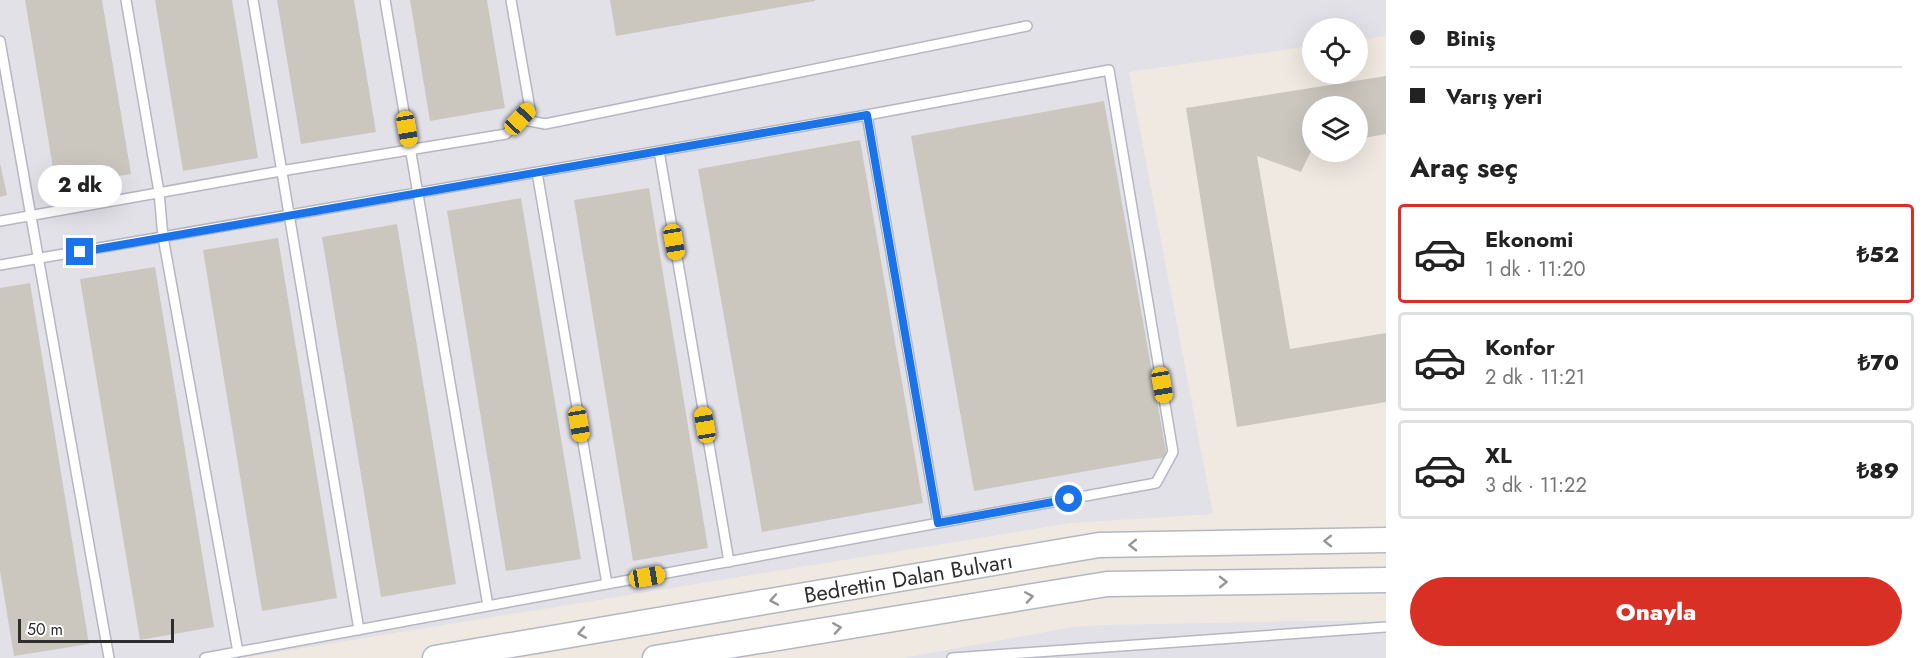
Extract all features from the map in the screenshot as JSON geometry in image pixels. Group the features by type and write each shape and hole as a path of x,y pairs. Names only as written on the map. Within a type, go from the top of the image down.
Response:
{"main road":[{"name":"Bedrettin Dalan Bulvarı","path":"435,658 1099,545 1386,540"},
{"name":"Bedrettin Dalan Bulvarı","path":"655,658 1107,584 1386,580"}],"lane":[{"path":"126,0 159,192 164,237 237,652"},
{"path":"253,0 359,630"},
{"path":"385,0 488,606"},
{"path":"0,221 506,134 530,109 511,0"},
{"path":"520,119 544,124 1027,27"},
{"path":"0,40 109,658"},
{"path":"0,266 867,115 1109,70 1173,452 1156,483 205,658"},
{"path":"867,115 938,523"},
{"path":"659,151 729,562"},
{"path":"537,172 607,584"},
{"path":"952,658 1386,627"}],"shaded area":[{"path":"0,0 1386,0 1386,36 1368,39 1368,18 1302,18 1302,47 1129,72 1213,514 1071,523 242,658 0,658"},
{"path":"1386,621 1386,658 903,658 1073,627"}],"building":[{"path":"25,0 102,0 131,174 56,186"},
{"path":"155,0 232,0 258,158 183,171"},
{"path":"277,0 354,0 376,132 301,144"},
{"path":"410,0 487,0 505,108 430,121"},
{"path":"610,0 815,0 815,1 616,36"},
{"path":"1386,76 1386,134 1368,137 1368,96 1302,96 1302,162 1306,162 1301,172 1257,156 1290,349 1386,333 1386,402 1237,427 1186,108 1336,84 1368,84 1368,79"},
{"path":"1104,101 1167,457 974,491 911,136"},
{"path":"860,140 923,503 762,532 698,169"},
{"path":"0,163 7,195 0,197"},
{"path":"649,188 708,548 633,561 574,200"},
{"path":"521,198 581,559 506,571 447,211"},
{"path":"397,224 456,584 381,597 322,237"},
{"path":"278,238 337,598 262,611 203,250"},
{"path":"155,267 214,627 140,640 80,279"},
{"path":"30,283 89,644 14,656 0,571 0,288"}],"route":[{"path":"80,252 867,115 938,523 1069,499"}]}
